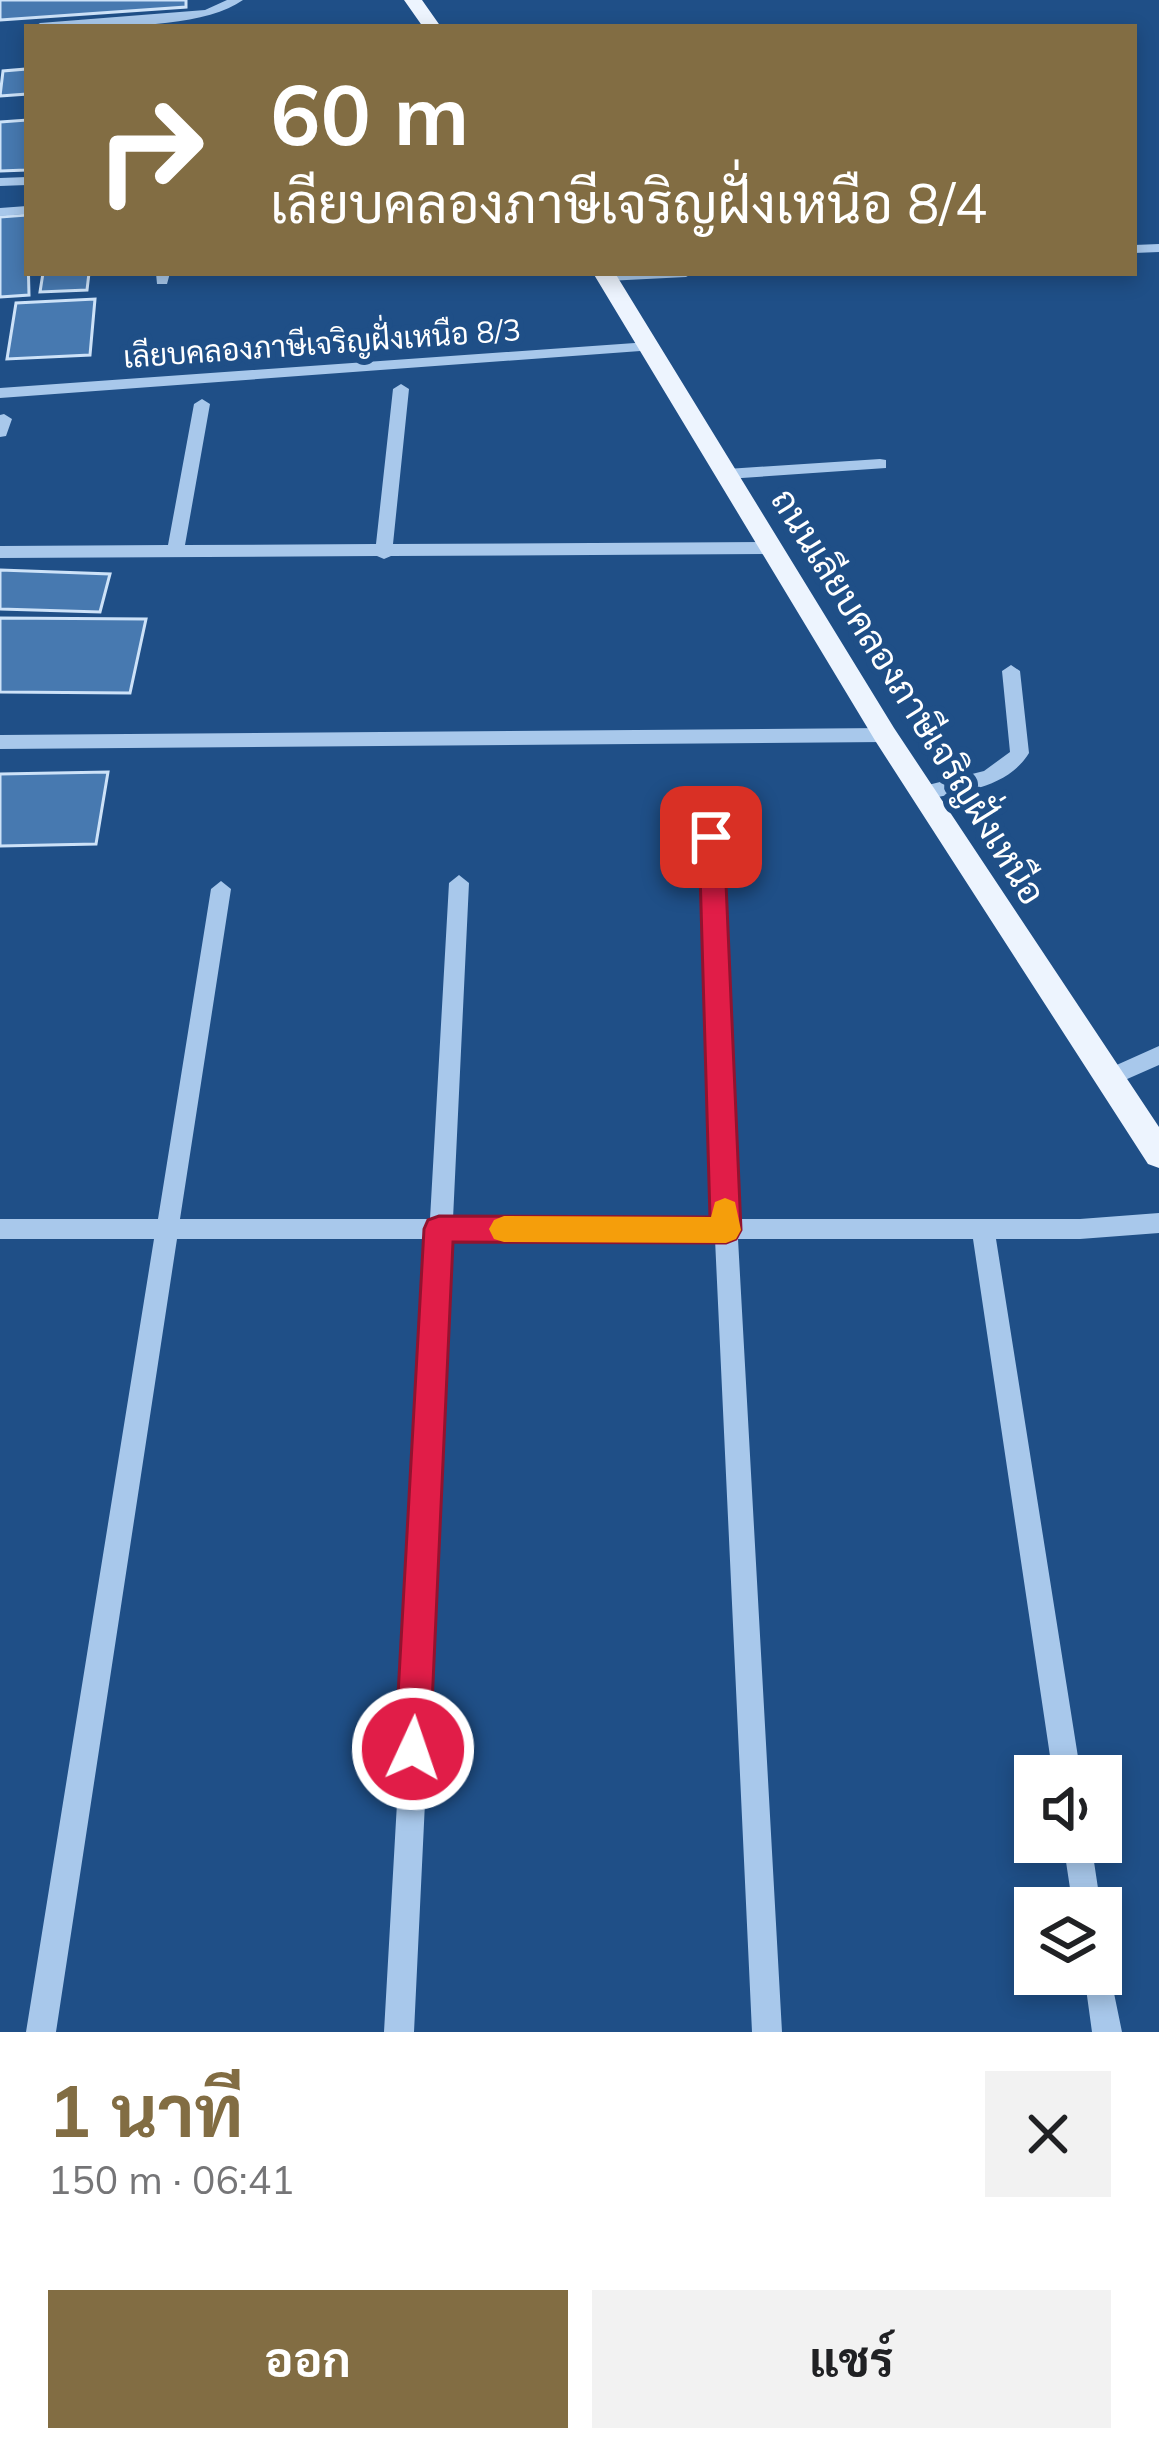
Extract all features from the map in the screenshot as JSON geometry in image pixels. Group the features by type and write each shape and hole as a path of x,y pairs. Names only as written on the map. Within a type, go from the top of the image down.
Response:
{"main road":[{"name":"ถนนเลียบคลองภาษีเจริญฝั่งเหนือ","path":"606,276 885,734 1159,1154"}],"street":[{"path":"79,24 208,14 237,0"},
{"name":"เลียบคลองภาษีเจริญฝั่งเหนือ 8/3","path":"0,393 649,347"},
{"path":"384,553 401,389"},
{"path":"175,553 202,404"},
{"path":"727,474 880,464"},
{"path":"0,552 773,548"},
{"path":"923,793 1001,772 1016,762 1020,753 1011,671"},
{"path":"0,742 885,734"},
{"path":"711,837 766,2032"},
{"path":"399,2032 459,883"},
{"path":"41,2032 220,889"},
{"path":"1109,1078 1159,1055"},
{"path":"0,1229 982,1230 1159,1223"},
{"path":"982,1230 1064,1755"},
{"path":"1101,1995 1106,2032"}],"building":[{"path":"0,0 186,0 186,7 0,20"},
{"path":"24,69 24,94 0,96 3,71"},
{"path":"24,120 24,170 0,171 0,122"},
{"path":"24,215 24,276 29,276 29,295 0,297 0,217"},
{"path":"43,276 89,276 87,290 40,292"},
{"path":"95,299 90,355 7,359 16,303"},
{"path":"0,570 110,574 100,612 0,609"},
{"path":"0,618 146,619 130,693 0,692"},
{"path":"108,772 96,844 0,846 0,774"}],"slow traffic":[{"path":"504,1229 726,1230 725,1211"}],"route":[{"path":"413,1749 439,1229 726,1230 711,837"}]}
